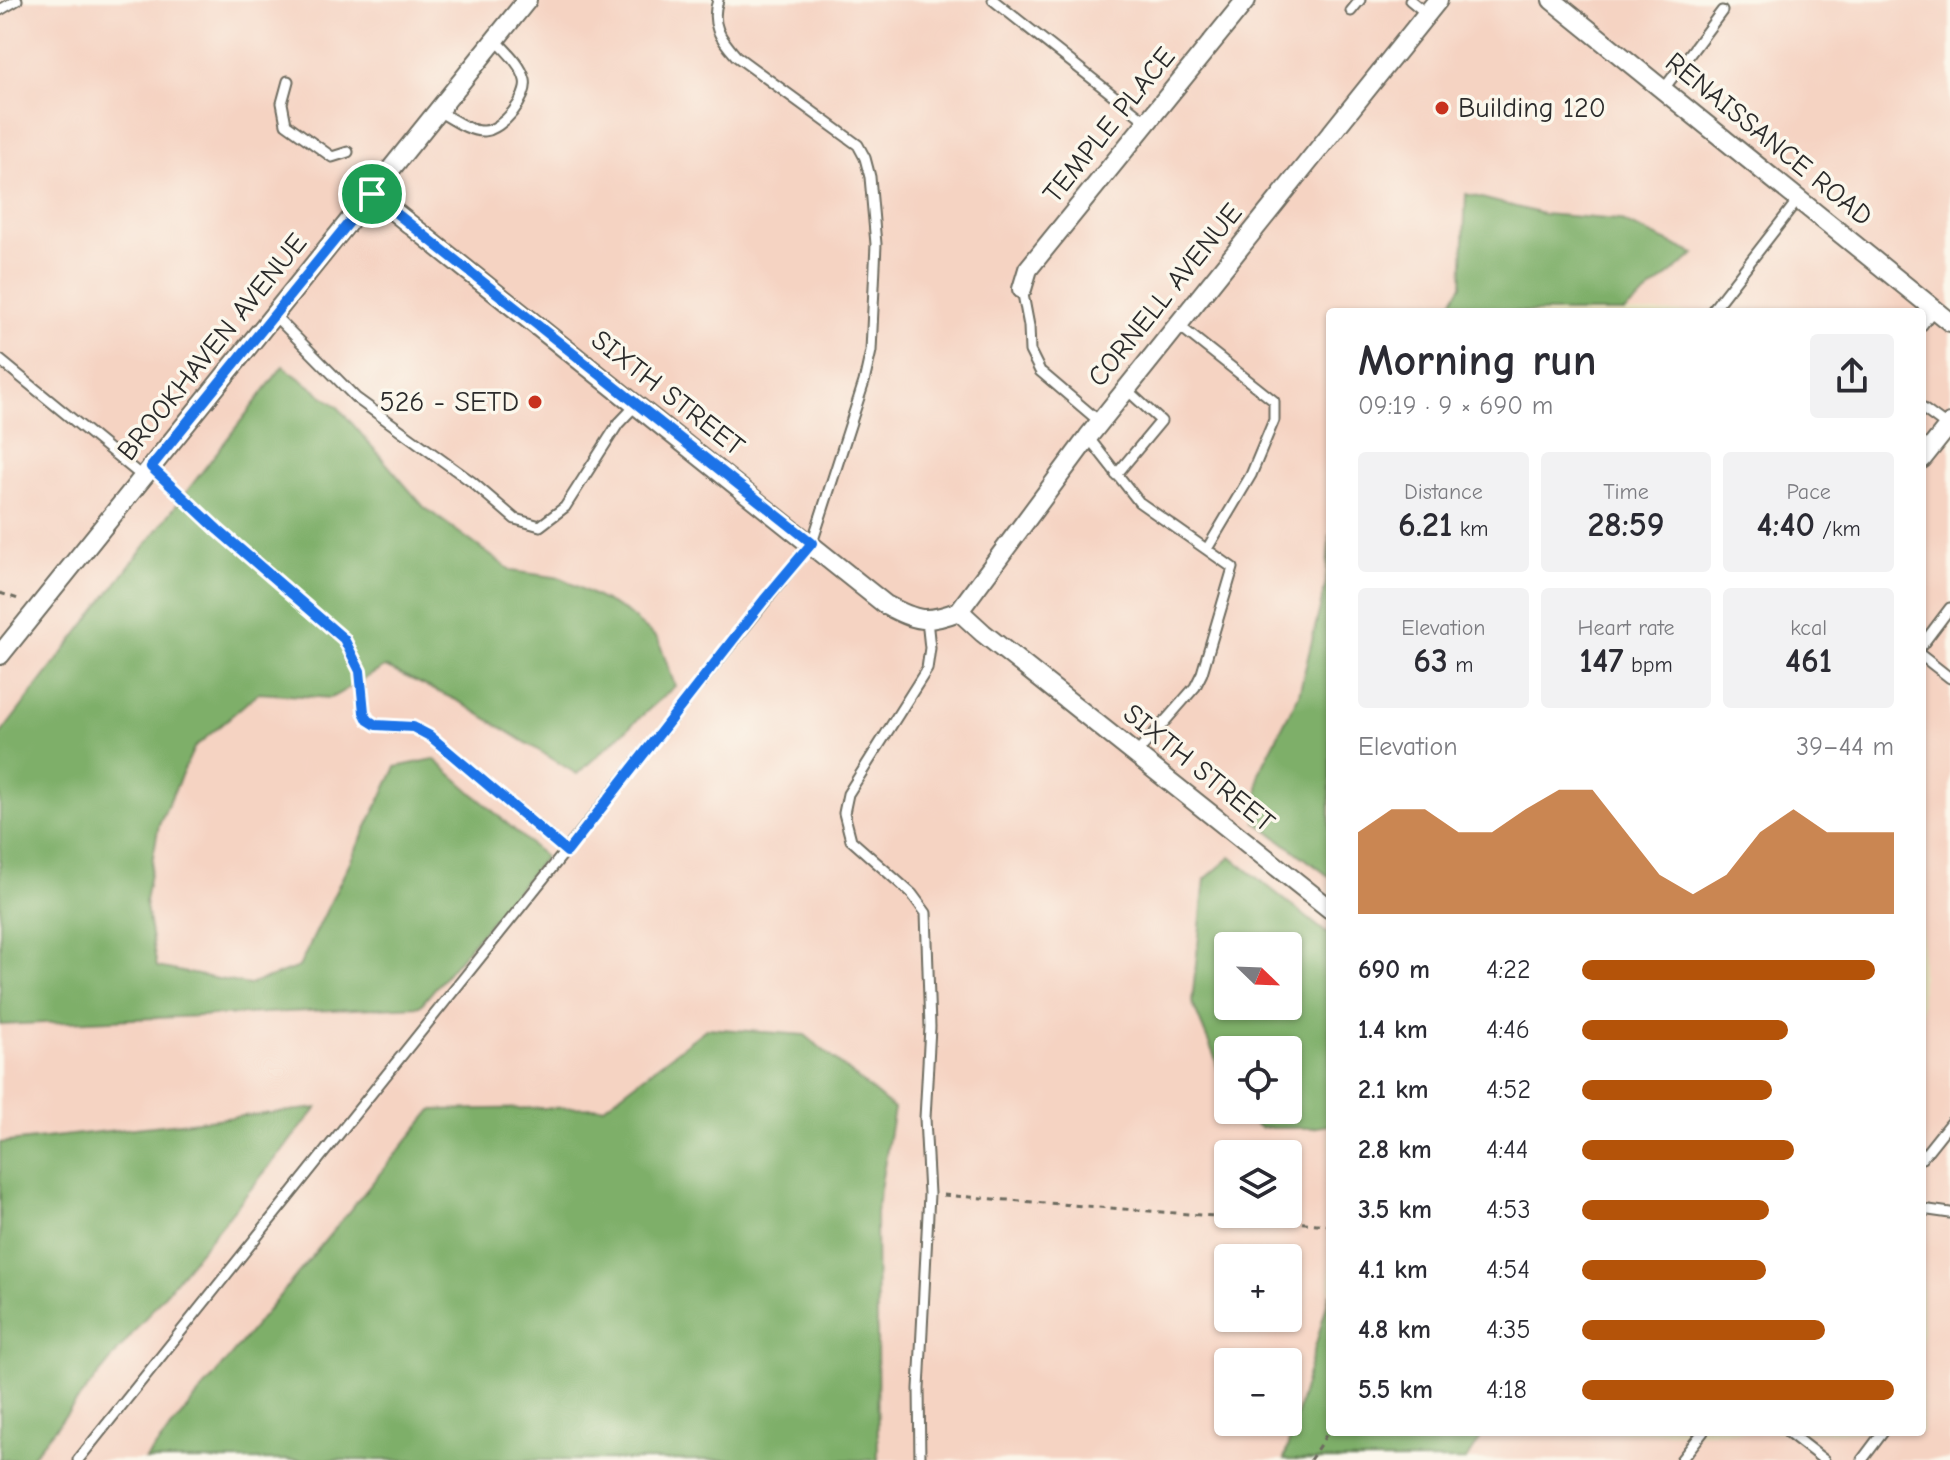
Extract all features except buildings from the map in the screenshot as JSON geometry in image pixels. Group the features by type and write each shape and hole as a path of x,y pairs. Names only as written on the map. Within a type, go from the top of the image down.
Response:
{"street":[{"name":"BROOKHAVEN AVENUE","path":"0,655 527,0"},
{"name":"TEMPLE PLACE","path":"1022,289 1028,269 1246,0"},
{"name":"RENAISSANCE ROAD","path":"1552,0 1950,322"},
{"name":"CORNELL AVENUE","path":"959,611 1088,437 1432,7"},
{"name":"SIXTH STREET","path":"372,194 886,605 915,619 932,620"},
{"path":"1926,454 1949,426"},
{"name":"SIXTH STREET","path":"959,611 1326,906"},
{"path":"932,620 959,611"}],"lane":[{"path":"0,10 17,0"},
{"path":"78,1460 283,1200 567,852 812,543 864,382 871,351 876,244 870,177 858,145 736,56 722,40 715,26 718,0"},
{"path":"993,0 1148,122"},
{"path":"1351,11 1360,0"},
{"path":"1410,0 1432,7"},
{"path":"1663,90 1722,11"},
{"path":"438,111 482,132 494,129 512,111 523,95 526,83 520,68 495,39"},
{"path":"288,81 282,103 286,124 332,157 348,152"},
{"path":"1714,308 1798,200"},
{"path":"1022,289 1030,351 1040,371 1100,422"},
{"path":"1926,320 1934,309"},
{"path":"274,315 356,398 472,482 515,519 540,526 565,507 618,424 637,404"},
{"path":"1177,324 1274,401 1274,420 1251,475 1207,549"},
{"path":"0,360 147,472 344,639 360,671 364,712 368,720 376,725 413,727 430,736 567,852"},
{"path":"1116,475 1161,421 1126,389"},
{"path":"1926,411 1949,426"},
{"path":"1088,437 1139,502 1233,568 1202,673 1195,687 1137,753"},
{"path":"1926,640 1950,608"},
{"path":"920,1460 920,1374 929,1194 925,1118 930,1027 926,913 912,894 851,840 844,813 848,794 927,669 932,620"},
{"path":"1926,659 1950,678"},
{"path":"1926,1153 1950,1123"},
{"path":"1926,1210 1950,1213"},
{"path":"1681,1460 1700,1436"},
{"path":"1793,1436 1824,1460"},
{"path":"1862,1460 1880,1436"}],"path":[{"path":"929,1194 1326,1225"},
{"path":"1310,1460 1326,1435"}],"shaded area":[{"path":"0,0 1950,0 1950,1460 0,1460"}],"green space":[{"path":"1466,194 1543,214 1619,220 1695,254 1629,308 1448,308 1462,285"},
{"path":"283,366 338,407 424,507 512,571 561,578 626,612 658,639 675,686 577,774 458,701 385,667 331,698 258,693 194,748 159,824 145,901 157,967 249,985 299,967 396,767 434,759 545,857 420,1006 0,1025 0,735"},
{"path":"1326,583 1326,874 1256,822 1259,773 1299,694"},
{"path":"1231,857 1326,933 1326,1126 1260,1128 1256,1124 1302,1124 1302,1036 1214,1036 1214,1055 1192,1002 1205,879"},
{"path":"707,1028 805,1035 894,1109 876,1212 878,1460 145,1460 432,1110 604,1107"},
{"path":"317,1108 29,1460 0,1460 0,1143"},
{"path":"1326,1308 1326,1436 1481,1436 1466,1460 1284,1460 1291,1436 1302,1436 1302,1395"}],"place":[{"name":"Building 120","path":"1442,108"},
{"name":"526 - SETD","path":"535,402"}],"route":[{"path":"372,194 812,543 567,852 430,736 413,727 376,725 368,720 361,694 360,671 344,639 218,530 151,467 372,194"}]}
